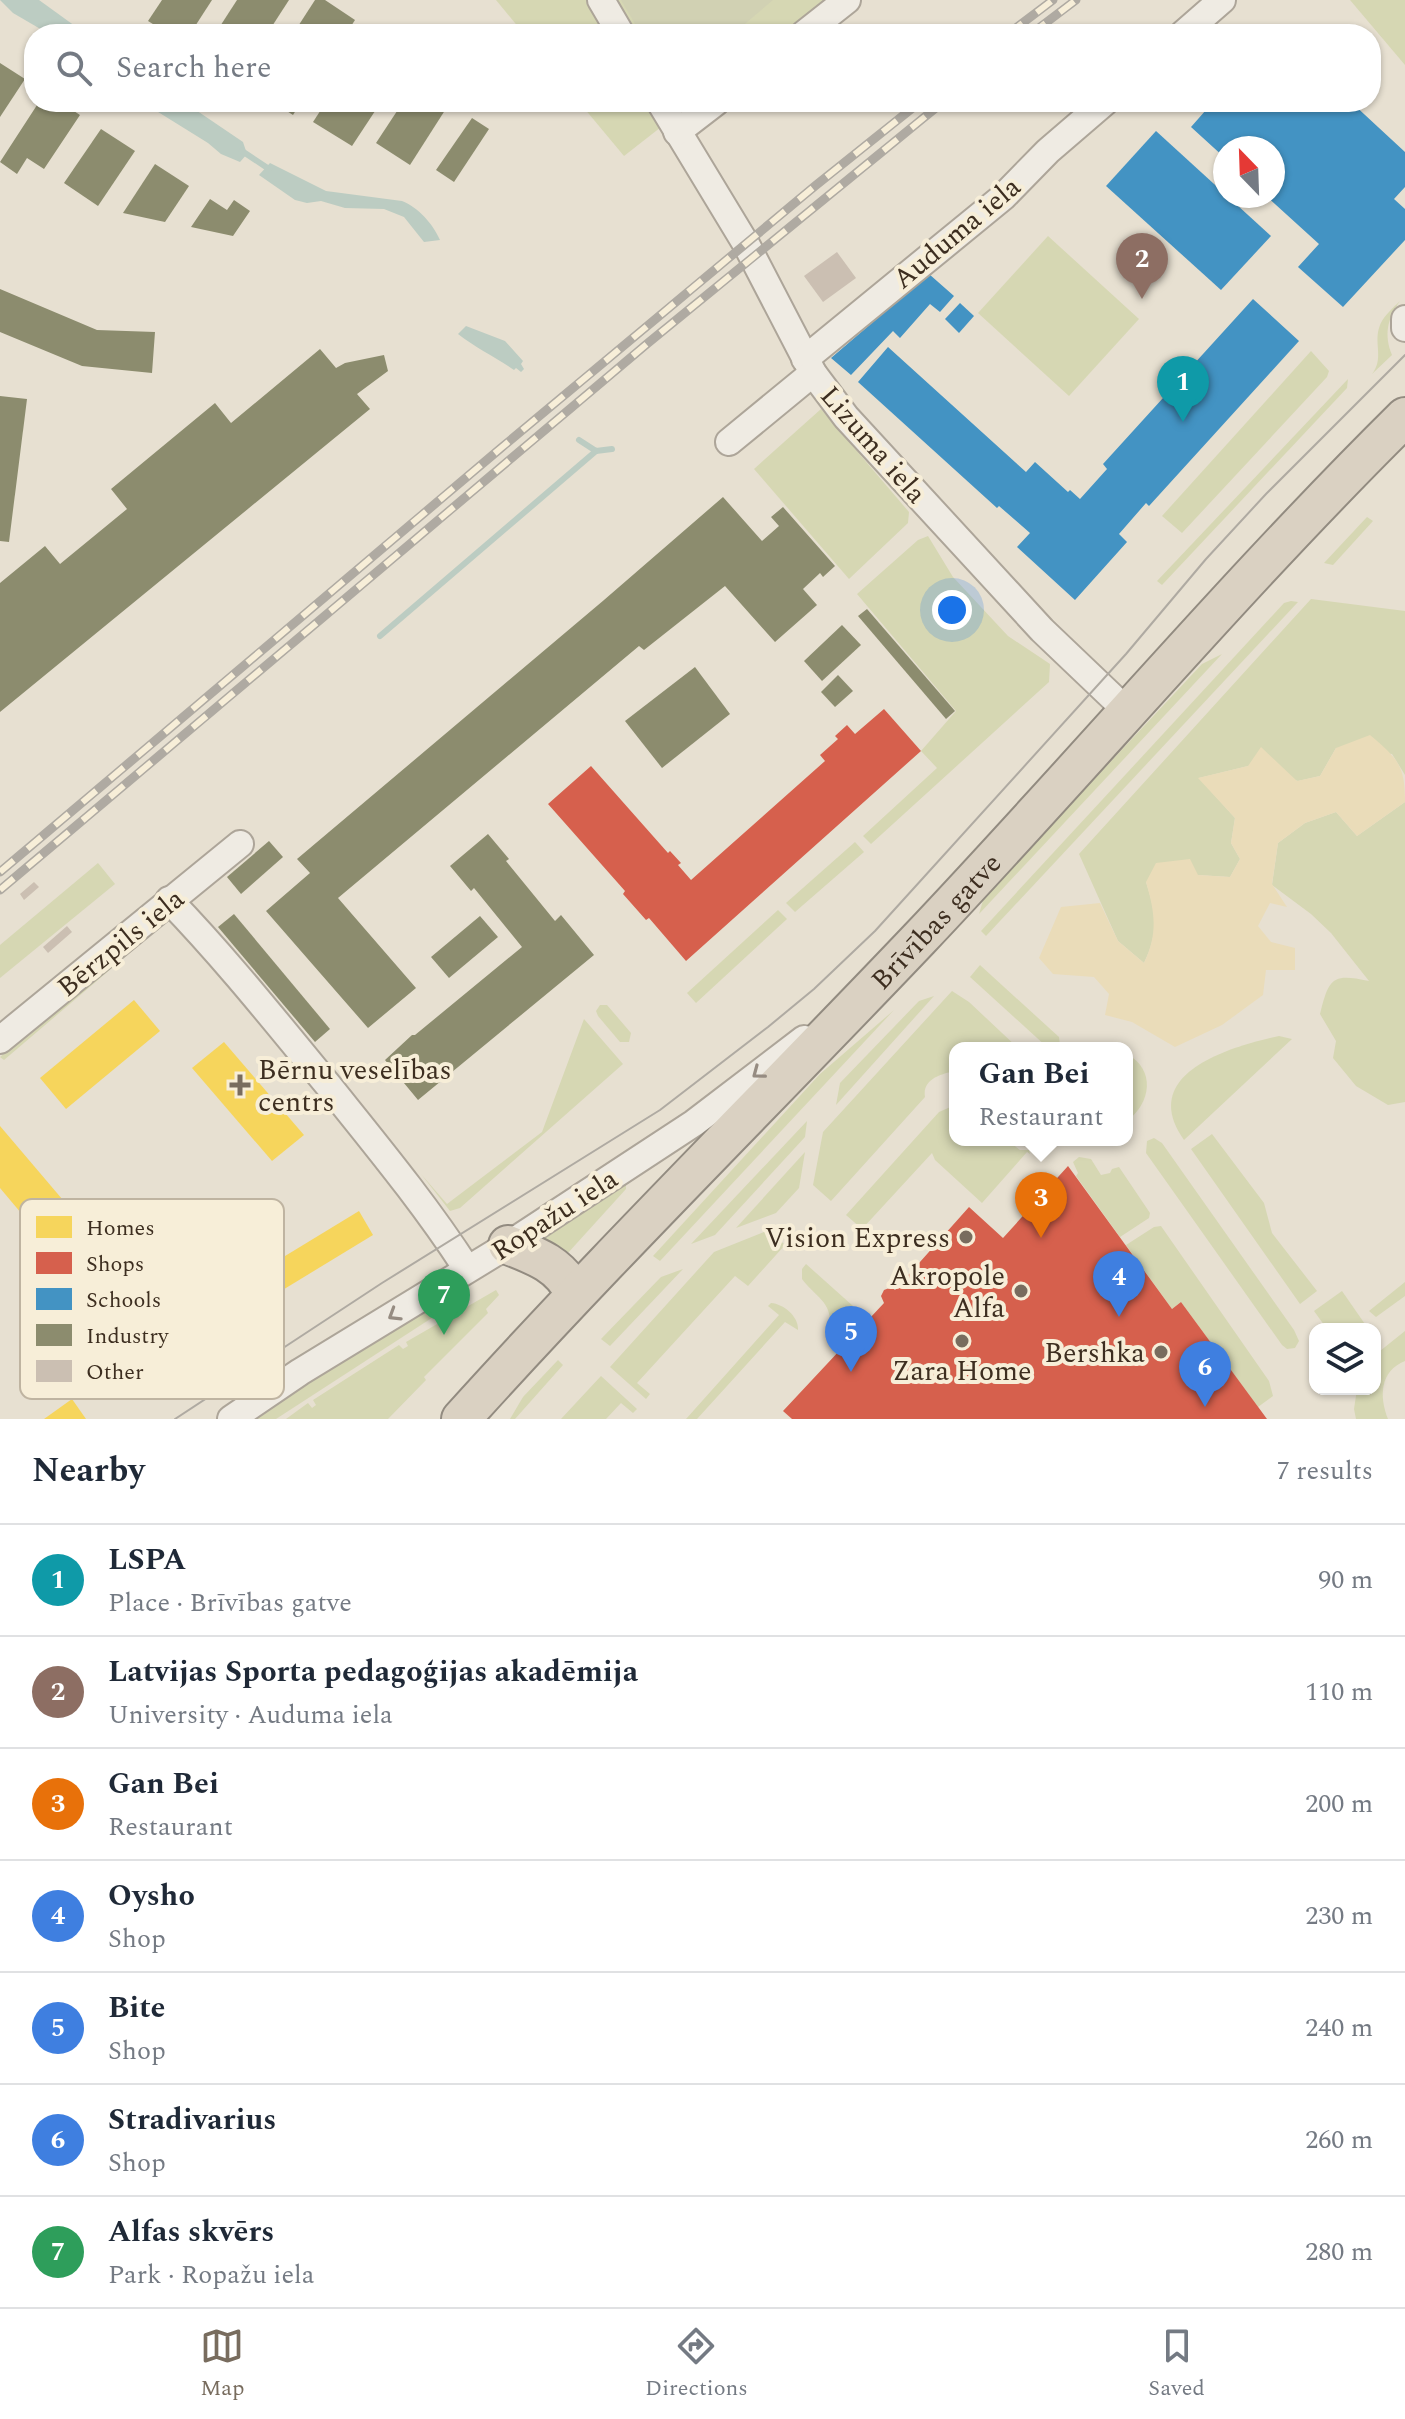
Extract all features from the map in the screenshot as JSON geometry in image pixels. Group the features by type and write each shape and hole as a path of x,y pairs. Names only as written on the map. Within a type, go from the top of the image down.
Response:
{"highway":[{"name":"Brīvības gatve","path":"461,1419 575,1294 918,940 1246,583 1405,417"},
{"path":"508,1245 556,1267 569,1281 575,1294"}],"street":[{"path":"601,0 615,24"},
{"path":"817,24 847,0"},
{"path":"1194,24 1222,0"},
{"name":"Lizuma iela","path":"666,112 746,244 809,366 846,417 1031,618 1128,712"},
{"path":"677,132 703,112"},
{"name":"Auduma iela","path":"809,366 1003,197 1048,151 1093,112"},
{"path":"1405,319 1405,328"},
{"path":"729,442 809,366"},
{"name":"Bērzpils iela","path":"0,1040 240,844"},
{"path":"169,900 242,979 376,1144 424,1204 467,1269"},
{"name":"Ropažu iela","path":"284,1383 508,1245 694,1123 866,993"},
{"name":"Ropažu iela","path":"231,1419 260,1399"}],"green space":[{"path":"496,0 827,0 795,24 516,24"},
{"path":"621,0 773,0 745,24 635,24"},
{"path":"1350,0 1405,0 1405,65 1381,37 1381,24 1370,24"},
{"path":"587,112 680,112 624,156"},
{"path":"1048,236 1139,319 1069,396 978,313"},
{"path":"1400,301 1388,327 1392,355 1372,374 1378,357 1380,324"},
{"path":"1311,351 1329,371 1327,377 1182,533 1162,516"},
{"path":"1348,379 1347,388 1162,585 1157,581"},
{"path":"821,409 909,512 908,523 849,579 754,469"},
{"path":"1367,517 1373,521 1333,565 1324,563"},
{"path":"928,536 953,577 1008,636 1050,664 1049,682 871,844 863,836 937,768 921,751 956,711 857,594 918,540"},
{"path":"1311,599 1405,611 1405,775 1392,754 1336,748 1320,776 1298,781 1248,766 1199,778 1235,818 1231,843 1240,859 1230,877 1198,875 1146,882 1152,904 1154,932 1144,963 1118,941 1079,854"},
{"path":"1298,602 986,936 981,931 1284,603"},
{"path":"1222,654 979,914 984,897 1202,664"},
{"path":"1405,802 1405,1102 1388,1105 1356,1086 1333,1058 1336,1041 1320,1014 1326,993 1334,981 1347,978 1369,981 1331,933 1272,885 1278,843 1305,823 1336,812 1357,836"},
{"path":"855,842 864,852 795,912 786,903"},
{"path":"98,863 115,884 0,978 0,945"},
{"path":"778,910 787,919 696,1003 687,993"},
{"path":"157,925 159,928 4,1060 0,1057"},
{"path":"980,965 1059,1037 1060,1042 1041,1042 970,977"},
{"path":"952,991 969,1002 1012,1042 949,1042 949,1073 929,1082 925,1097 831,1201 813,1185 823,1132"},
{"path":"934,996 836,1105 840,1083 919,1001"},
{"path":"600,1005 607,1005 631,1033 629,1042 620,1042 598,1016 596,1011"},
{"path":"894,1010 660,1261 653,1256 820,1074"},
{"path":"584,1019 623,1064 460,1208 450,1211 421,1174 447,1204 542,1132"},
{"path":"1279,1036 1292,1039 1184,1140 1173,1117 1172,1097 1180,1081 1195,1067 1215,1056"},
{"path":"1133,1059 1143,1069 1147,1087 1133,1116"},
{"path":"949,1108 949,1146 1015,1146 1020,1150 1029,1150 1030,1154 1027,1152 982,1203 935,1160 932,1153 862,1229 846,1215 939,1112"},
{"path":"807,1121 805,1137 715,1235 691,1244"},
{"path":"1212,1134 1264,1203 1272,1233 1317,1291 1300,1304 1191,1149"},
{"path":"1154,1138 1162,1143 1294,1330 1299,1341 1295,1348 1287,1349 1282,1345 1146,1153 1147,1141"},
{"path":"805,1152 799,1188 776,1213 736,1228"},
{"path":"1079,1157 1091,1159 1101,1175 1119,1167 1150,1213 1149,1218 1120,1237 1076,1176 1078,1173 1073,1162"},
{"path":"626,1184 626,1189 567,1254 534,1238"},
{"path":"1161,1226 1269,1381 1273,1396 1258,1407 1181,1302 1172,1309 1126,1245 1154,1227"},
{"path":"769,1230 785,1245 748,1286 735,1276 637,1383 650,1394 646,1399 610,1367 714,1252"},
{"path":"806,1264 853,1306 830,1332 827,1307 802,1279 802,1269"},
{"path":"683,1269 610,1346 601,1339 661,1277"},
{"path":"1405,1282 1405,1296 1376,1317 1369,1311"},
{"path":"496,1290 499,1295 486,1309 488,1313 424,1377 426,1380 388,1419 286,1419 308,1403 312,1408 316,1405 313,1400 399,1345 403,1349 408,1346 406,1342"},
{"path":"452,1291 458,1301 276,1419 251,1419"},
{"path":"1342,1291 1364,1323 1323,1323 1314,1311"},
{"path":"771,1303 790,1312 798,1330 785,1322 697,1419 686,1419 779,1315 768,1306"},
{"path":"1405,1331 1405,1361 1391,1371 1384,1385 1383,1402 1388,1419 1356,1419 1356,1395 1381,1395 1381,1350"},
{"path":"558,1360 563,1365 515,1419 510,1419 523,1397"},
{"path":"601,1376 637,1409 633,1413 621,1403 606,1419 561,1419"}],"sand":[{"path":"1370,735 1398,764 1405,802 1357,836 1336,812 1305,823 1278,843 1272,884 1287,907 1270,903 1258,926 1271,942 1295,948 1295,970 1266,970 1263,995 1222,1025 1175,1047 1132,1022 1105,1015 1109,994 1094,977 1053,974 1039,958 1061,907 1100,903 1118,941 1144,963 1154,923 1146,882 1156,863 1190,859 1198,875 1230,877 1240,859 1231,843 1235,818 1198,778 1248,766 1261,747 1297,781 1320,776 1336,748"}],"shaded area":[{"path":"0,0 39,0 72,24 32,24 13,13"},
{"path":"158,112 199,112 243,142 247,154 240,162 221,154"},
{"path":"270,163 326,191 402,201 424,217 440,240 424,242 404,217 384,209 345,208 321,201 307,203 295,200 259,175"},
{"path":"466,326 505,341 523,361 524,369 521,372 516,368 514,370 458,334"}],"building: Homes":[{"path":"134,1000 160,1031 66,1109 40,1078"},
{"path":"224,1042 304,1135 272,1161 192,1068"},
{"path":"0,1126 62,1199 20,1199 20,1212 0,1188"},
{"path":"359,1211 373,1235 284,1289 284,1257"},
{"path":"72,1399 86,1419 44,1419"}],"building: Shops":[{"path":"884,709 921,751 686,961 649,918 646,920 623,894 625,891 548,804 591,766 668,853 670,851 681,863 678,865 691,880 825,761 820,755 838,739 835,736 847,725 855,734"},
{"name":"Akropole Alfa","path":"1068,1166 1172,1309 1181,1302 1267,1419 792,1419 783,1411 884,1303 881,1296 884,1290 892,1287 895,1290 969,1207 1003,1238"}],"building: Schools":[{"path":"1204,112 1362,112 1405,152 1405,187 1394,199 1405,209 1405,240 1343,307 1298,267 1319,244 1279,208 1285,208 1285,136 1213,136 1213,147 1191,127"},
{"path":"1156,131 1213,183 1213,208 1240,208 1271,236 1221,290 1106,186"},
{"path":"929,274 954,296 940,312 930,304 900,338 893,331 851,375 831,358"},
{"path":"1253,299 1299,341 1149,506 1146,503 1119,534 1127,542 1075,600 1017,547 1030,533 999,506 997,508 858,382 888,347 1026,472 1035,462 1080,499 1107,469 1103,464"},
{"path":"960,303 974,316 959,333 945,319"}],"building: Industry":[{"path":"162,0 212,0 196,24 153,24 148,21"},
{"path":"237,0 289,0 273,24 221,24"},
{"path":"315,0 325,0 355,20 352,24 299,24"},
{"path":"0,63 24,81 0,117"},
{"path":"32,112 75,112 80,115 44,169 27,158 17,174 0,162"},
{"path":"320,112 374,112 352,146 313,122"},
{"path":"396,112 444,112 410,165 376,143"},
{"path":"472,118 489,129 454,182 436,170"},
{"path":"101,129 135,151 98,206 64,183"},
{"path":"155,164 189,186 165,222 123,213"},
{"path":"210,199 227,210 234,200 250,211 233,236 191,227"},
{"path":"0,289 97,330 155,332 152,373 82,366 0,332"},
{"path":"320,349 336,368 345,363 384,355 388,371 357,394 370,409 0,712 0,583 45,546 60,564 127,509 111,489 215,403 231,423"},
{"path":"0,396 27,399 9,542 0,541"},
{"path":"723,497 762,541 779,526 771,517 783,507 835,566 823,577 820,573 803,589 817,605 775,642 725,586 644,650 639,646 338,898 416,988 368,1028 266,911 310,873 297,859"},
{"path":"867,609 955,711 946,719 858,616"},
{"path":"842,625 861,645 822,681 804,661"},
{"path":"695,667 730,714 662,768 625,721"},
{"path":"838,675 853,691 835,707 821,692"},
{"path":"488,834 555,921 561,915 594,955 418,1100 385,1060 522,947 474,888 471,891 450,866"},
{"path":"269,841 283,857 241,894 227,877"},
{"path":"234,914 330,1029 315,1042 218,927"},
{"path":"480,916 498,937 449,978 431,957"}],"building: Other":[{"path":"837,252 856,278 823,302 804,276"},
{"path":"34,882 39,887 24,900 20,894"},
{"path":"67,926 72,932 48,953 43,947"}],"waterway":[{"path":"242,151 269,169"},
{"path":"579,440 596,451 612,449"},
{"path":"380,636 596,451"}],"tram line":[{"path":"284,1347 660,1110 814,989 875,931 1266,494 1405,355"},
{"path":"175,1419 205,1399"}],"railway":[{"path":"1021,24 1053,0"},
{"path":"1044,24 1076,0"},
{"path":"0,872 501,448 908,112"},
{"path":"0,890 648,343 931,112"}],"place":[{"name":"Latvijas Sporta pedagoģijas akadēmija","path":"1142,299"},
{"name":"LSPA","path":"1183,422"},
{"name":"Bērnu veselības centrs","path":"240,1085"},
{"name":"Vision Express","path":"966,1237"},
{"name":"Gan Bei","path":"1041,1238"},
{"name":"Akropole Alfa","path":"1021,1291"},
{"name":"Oysho","path":"1119,1317"},
{"name":"Alfas skvērs","path":"444,1335"},
{"name":"Zara Home","path":"962,1341"},
{"name":"Bershka","path":"1161,1352"},
{"name":"Bite","path":"851,1372"},
{"name":"Stradivarius","path":"1205,1407"}]}
